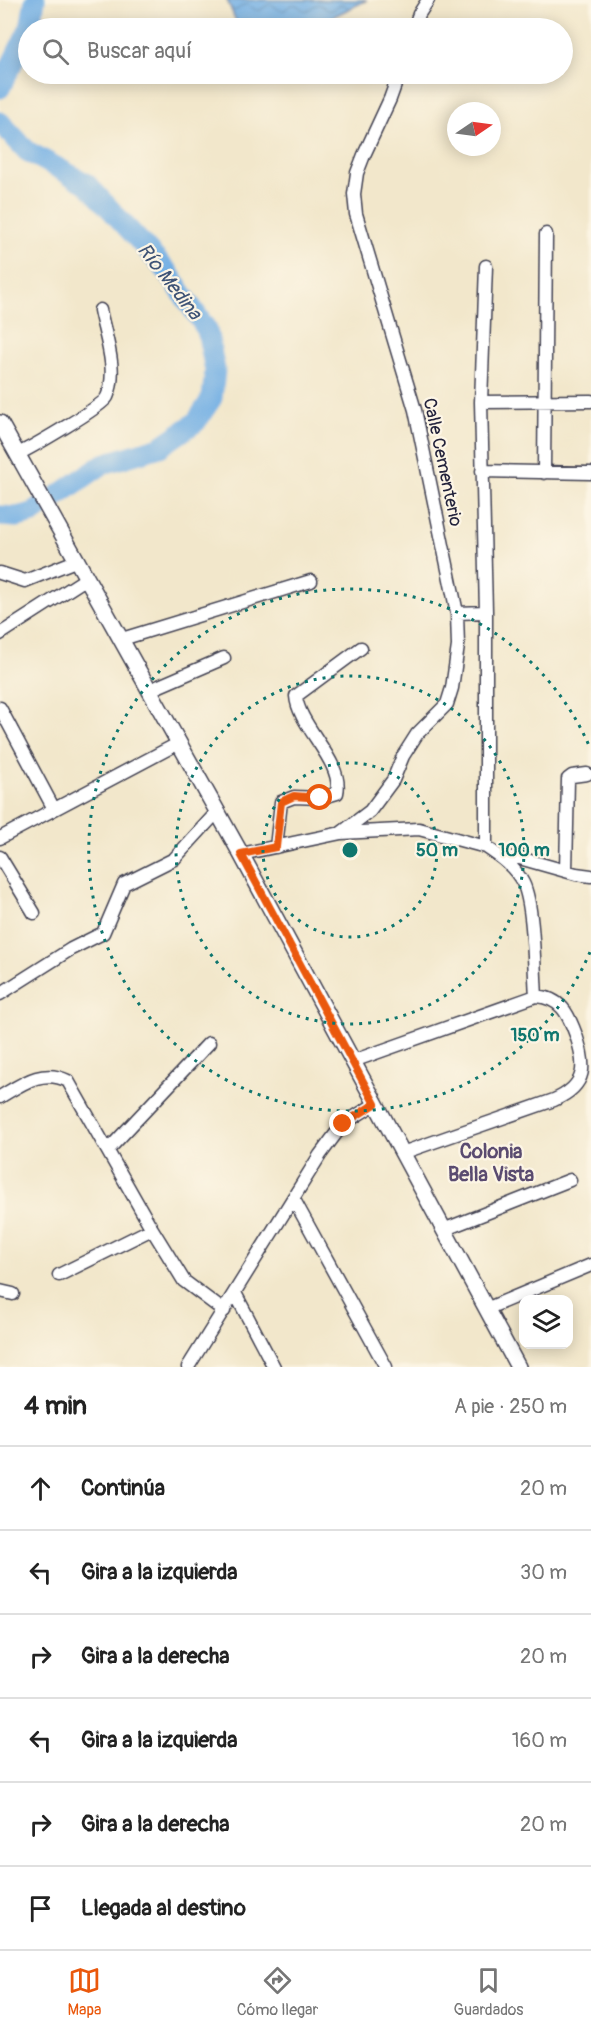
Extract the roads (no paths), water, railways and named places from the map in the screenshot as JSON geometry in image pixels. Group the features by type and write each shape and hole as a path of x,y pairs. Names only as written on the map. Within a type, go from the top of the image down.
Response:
{"main road":[{"path":"0,423 241,854 518,1367"}],"street":[{"path":"418,18 428,0"},
{"name":"Calle Cementerio","path":"341,833 370,811 393,780 403,756 417,734 447,704 452,688 458,646 457,613 415,410 356,214 354,194 357,174 395,84"},
{"path":"544,473 546,234"},
{"path":"486,266 481,402 486,612 486,847"},
{"path":"18,454 41,443 106,400 111,386 111,367 100,310"},
{"path":"481,402 591,402"},
{"path":"482,471 591,473"},
{"path":"0,573 25,581 78,560"},
{"path":"0,634 87,578"},
{"path":"122,639 310,581"},
{"path":"457,613 486,612"},
{"path":"276,847 281,802 294,796 320,798 338,793 340,783 319,740 297,708 296,696 361,648"},
{"path":"150,690 224,658"},
{"path":"0,708 54,809"},
{"path":"0,838 179,743"},
{"path":"566,871 568,779 572,776 586,774"},
{"path":"0,994 71,949 103,933 124,884 174,859 217,812"},
{"path":"241,854 341,833 419,829 486,847 506,860 524,884 530,911 536,996"},
{"path":"0,857 34,913"},
{"path":"506,860 516,857 591,876"},
{"path":"352,1061 536,996 551,999 568,1014 587,1065 577,1083 563,1096 402,1153"},
{"path":"108,1150 209,1043"},
{"path":"0,1097 32,1078 47,1075 68,1081 184,1281 224,1311"},
{"path":"188,1367 320,1155 343,1124 375,1104"},
{"path":"443,1230 570,1180"},
{"path":"293,1198 386,1367"},
{"path":"59,1275 152,1229"},
{"path":"486,1309 591,1265"},
{"path":"235,1293 274,1367"}],"water":[{"path":"227,0 367,0 330,18 235,18"}],"waterway":[{"name":"Río Medina","path":"32,18 35,0"},
{"name":"Río Medina","path":"0,88 18,51"},
{"name":"Río Medina","path":"0,122 27,151 87,184 168,272 207,330 215,370 212,398 196,422 160,447 103,464 33,513 17,517 0,516"}],"district":[{"name":"Colonia Bella Vista","path":"491,1162"}]}
